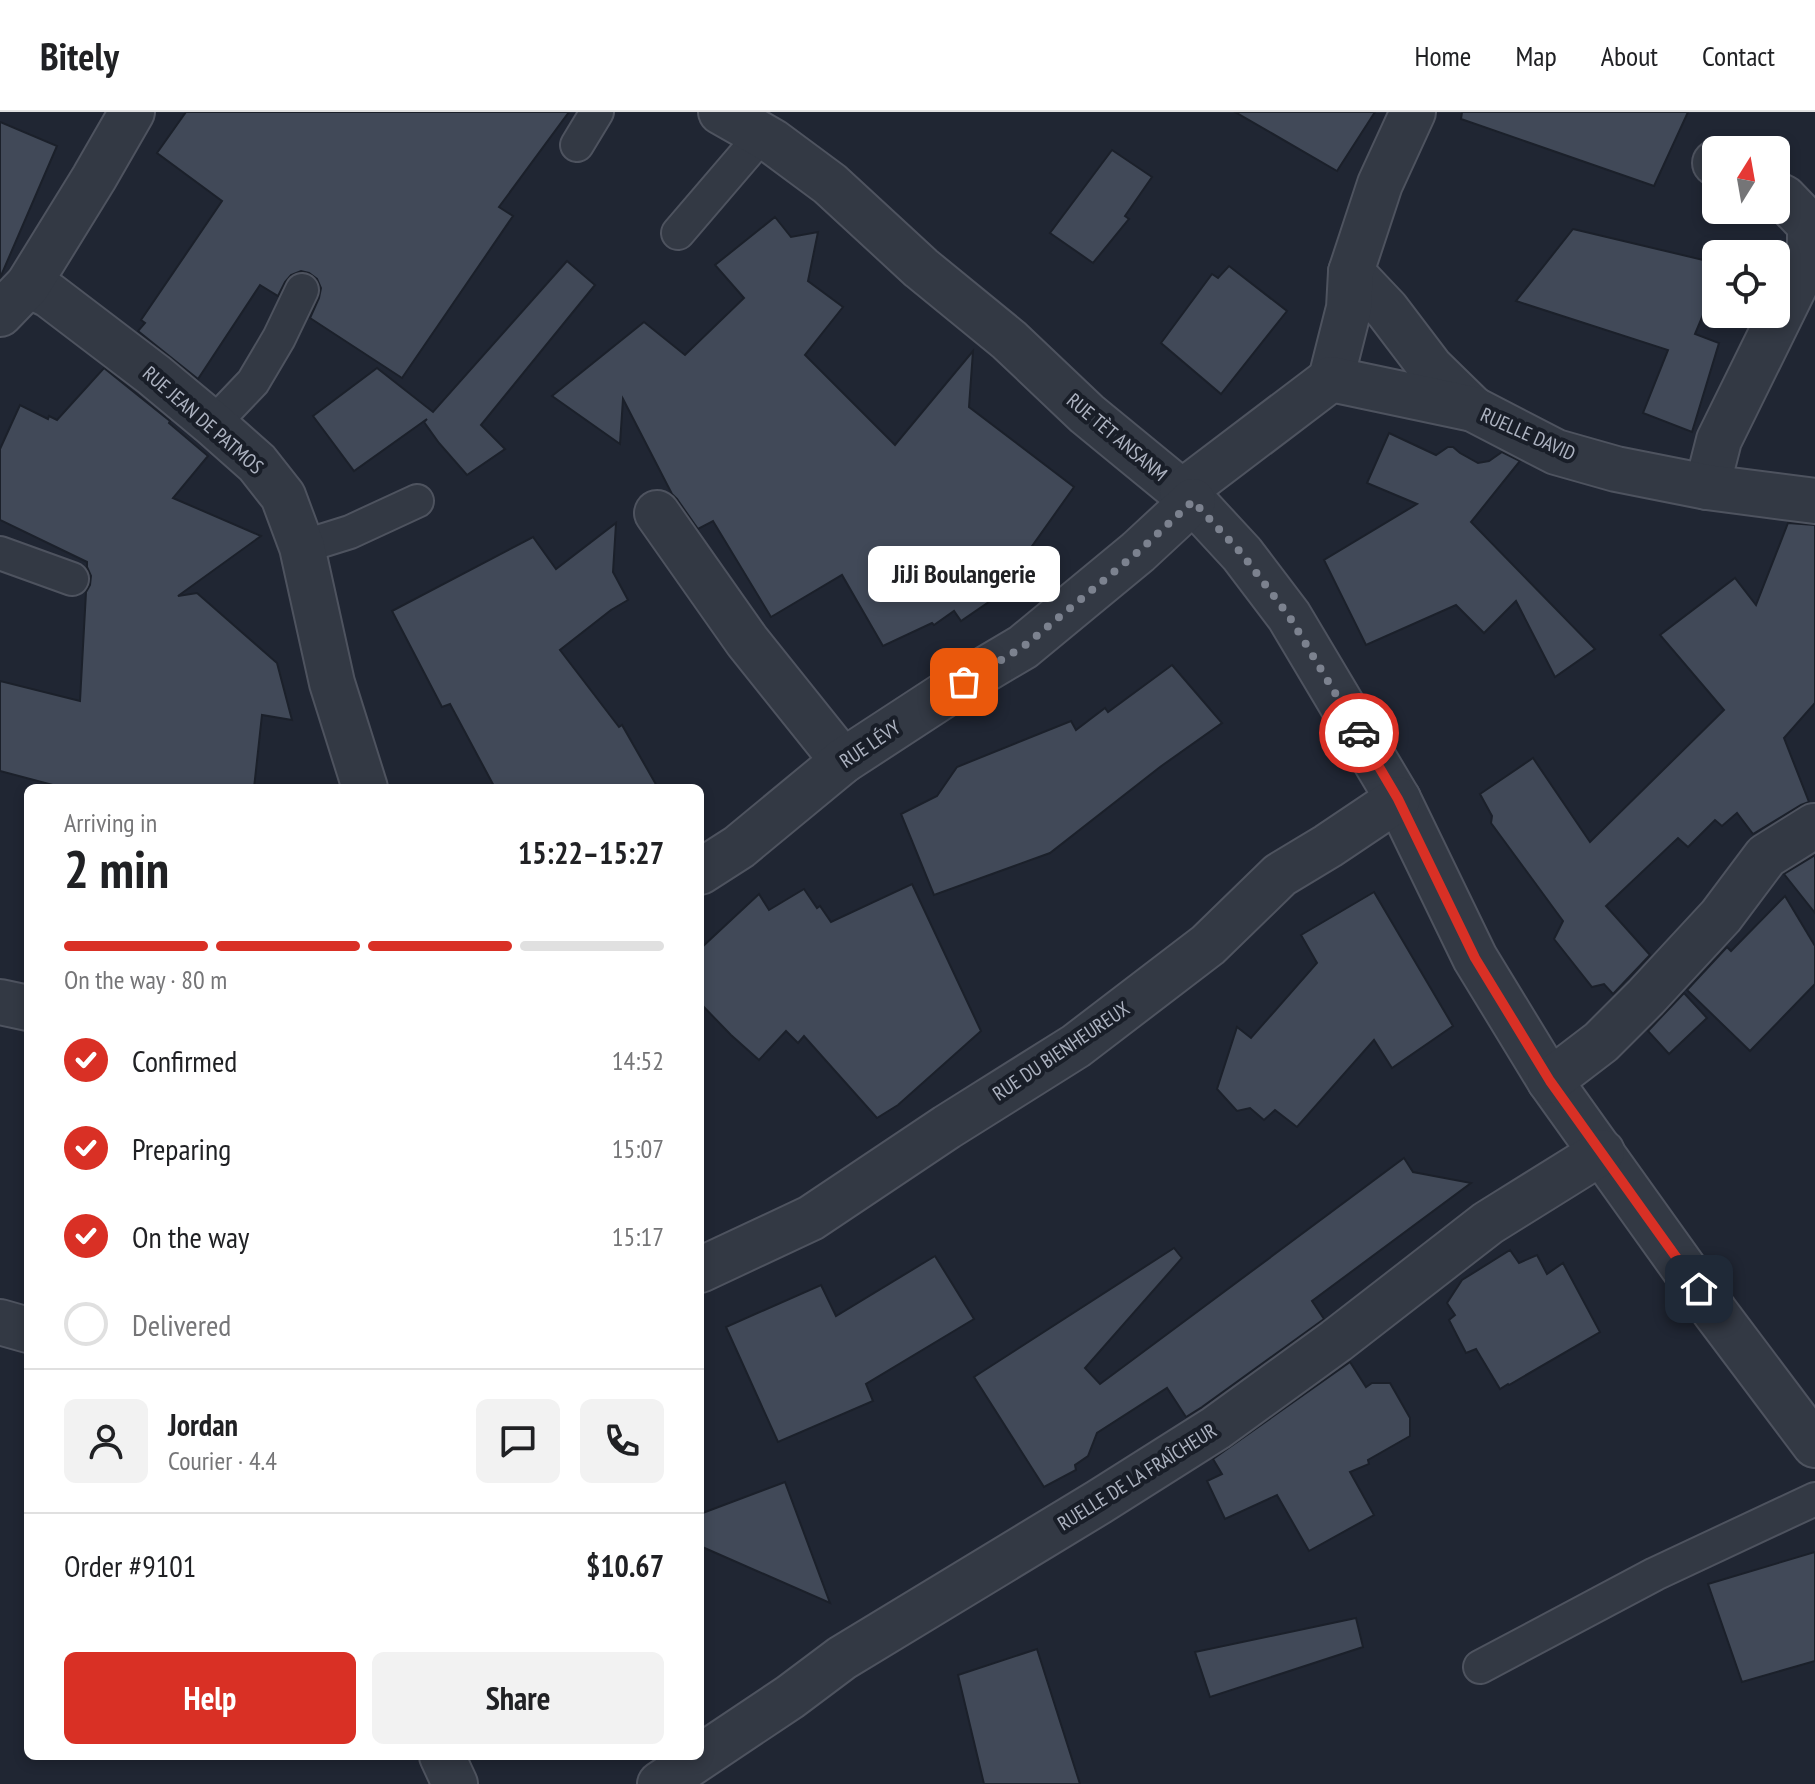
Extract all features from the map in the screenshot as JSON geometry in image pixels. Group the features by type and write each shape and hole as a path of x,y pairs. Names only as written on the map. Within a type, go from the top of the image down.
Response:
{"street":[{"path":"14,300 132,112"},
{"name":"RUE TÈT ANSANM","path":"721,112 762,135 830,184 921,268 1009,340 1087,414 1188,496 1242,554 1289,616 1398,799 1475,958 1550,1081 1715,1312 1815,1445"},
{"path":"1188,496 1331,379 1349,308 1351,272 1380,184 1413,112"},
{"path":"1707,487 1719,440 1810,255 1810,225 1790,204"},
{"path":"1351,272 1387,310 1431,368 1473,409"},
{"name":"RUE JEAN DE PATMOS","path":"14,300 49,295 213,424 257,463 283,496 302,547 332,683 364,784"},
{"name":"RUELLE DAVID","path":"1331,379 1473,409 1556,452 1616,469 1707,487 1815,501"},
{"name":"RUE LÉVY","path":"704,869 739,847 843,761 1023,647 1138,552 1188,496"},
{"path":"657,513 747,641 843,761"},
{"name":"RUE DU BIENHEUREUX","path":"704,1268 811,1218 1076,1046 1208,945 1280,875 1398,799"},
{"path":"1550,1081 1601,1042 1646,997 1721,916 1766,856 1814,826"},
{"path":"0,1002 24,1007"},
{"name":"RUELLE DE LA FRAÎCHEUR","path":"704,1755 842,1658 1216,1428 1336,1341 1488,1223 1602,1152"},
{"path":"0,1322 24,1329"},
{"path":"444,1760 455,1784"},
{"name":"RUELLE DE LA FRAÎCHEUR","path":"660,1784 696,1760"}],"lane":[{"path":"577,145 597,112"},
{"path":"678,233 762,135"},
{"path":"213,424 253,382 302,290"},
{"path":"302,547 350,532 417,501"},
{"path":"0,553 72,579"},
{"path":"1480,1667 1655,1574 1815,1499"}],"building":[{"path":"186,112 569,112 499,207 513,216 402,378 310,318 321,288 317,279 301,271 291,275 278,296 260,285 198,379 138,331 145,323 141,320 222,201 157,153"},
{"path":"1235,112 1375,112 1337,171"},
{"path":"1462,112 1688,112 1654,186 1461,119"},
{"path":"0,122 57,146 0,278"},
{"path":"1112,150 1152,177 1125,216 1129,219 1093,263 1050,233"},
{"path":"775,217 791,237 818,232 808,281 843,307 805,355 895,445 973,351 969,407 1074,487 996,597 961,621 954,611 934,625 932,623 883,646 842,575 771,617 713,521 698,529 672,494 623,399 620,444 552,396 644,322 685,355 744,298 715,265"},
{"path":"1573,229 1702,260 1702,317 1695,334 1719,343 1692,432 1643,413 1668,350 1516,301"},
{"path":"567,261 595,285 481,425 505,449 467,475 424,422 427,419 354,471 313,416 377,368 433,412"},
{"path":"1229,266 1287,311 1221,394 1161,343 1212,274 1218,278"},
{"path":"104,368 208,456 173,498 261,536 178,596 197,593 277,663 292,720 262,715 254,784 49,784 0,771 0,681 80,701 86,592 91,576 87,562 0,520 0,449 20,405 48,419 49,416 57,420"},
{"path":"1389,433 1436,455 1453,447 1478,463 1489,461 1502,452 1520,461 1471,522 1595,649 1555,677 1516,601 1484,633 1456,605 1366,645 1324,560 1417,504 1367,483"},
{"path":"616,523 613,572 628,600 560,650 619,727 622,725 656,784 493,784 450,704 442,707 392,611 533,537 556,569"},
{"path":"1788,523 1815,525 1815,703 1784,738 1809,802 1753,834 1737,813 1722,826 1715,820 1688,847 1678,838 1606,906 1650,955 1613,994 1604,984 1592,987 1554,939 1563,921 1491,823 1492,816 1480,794 1533,758 1590,842 1724,710 1660,635 1735,578 1756,605"},
{"path":"1172,665 1222,723 1050,853 934,895 901,814 937,796 957,767 1071,721 1076,730 1105,708 1108,712"},
{"path":"1815,855 1815,913 1784,874"},
{"path":"912,884 981,1031 898,1105 877,1118 804,1036 798,1043 786,1031 759,1060 704,1007 704,945 759,894 769,910 804,889 831,922"},
{"path":"1374,892 1453,1026 1392,1068 1374,1040 1297,1127 1275,1110 1264,1120 1250,1108 1237,1111 1217,1089 1237,1027 1251,1038 1317,963 1301,935"},
{"path":"1785,896 1815,946 1815,984 1750,1051 1687,990 1727,947 1731,951"},
{"path":"1684,993 1707,1018 1669,1054 1648,1031"},
{"path":"1404,1158 1413,1172 1471,1183 1312,1301 1324,1319 1202,1407 1186,1417 1167,1388 1097,1433 1088,1456 1075,1465 1076,1470 1044,1487 974,1377 1174,1248 1182,1258 1085,1368 1100,1384"},
{"path":"1510,1250 1519,1263 1537,1255 1547,1274 1563,1263 1600,1332 1500,1389 1476,1349 1466,1353 1449,1320 1455,1315 1447,1303 1462,1280"},
{"path":"935,1256 974,1319 866,1384 873,1401 778,1442 726,1327 821,1285 836,1316"},
{"path":"1350,1362 1366,1387 1372,1383 1390,1383 1410,1418 1410,1436 1368,1460 1369,1464 1350,1472 1374,1515 1309,1551 1277,1495 1225,1519 1207,1481 1222,1474 1213,1459"},
{"path":"785,1482 830,1603 704,1548 704,1512"},
{"path":"1815,1552 1815,1661 1742,1682 1708,1584"},
{"path":"1356,1618 1363,1647 1210,1697 1195,1652"},
{"path":"1037,1649 1080,1784 984,1784 958,1675"}],"way so far":[{"path":"964,682 1023,647 1138,552 1193,501 1242,554 1289,616 1359,733"}],"place":[{"name":"JiJi Boulangerie","path":"964,682"}],"route":[{"path":"1359,733 1398,799 1475,958 1550,1081 1699,1289"}]}
